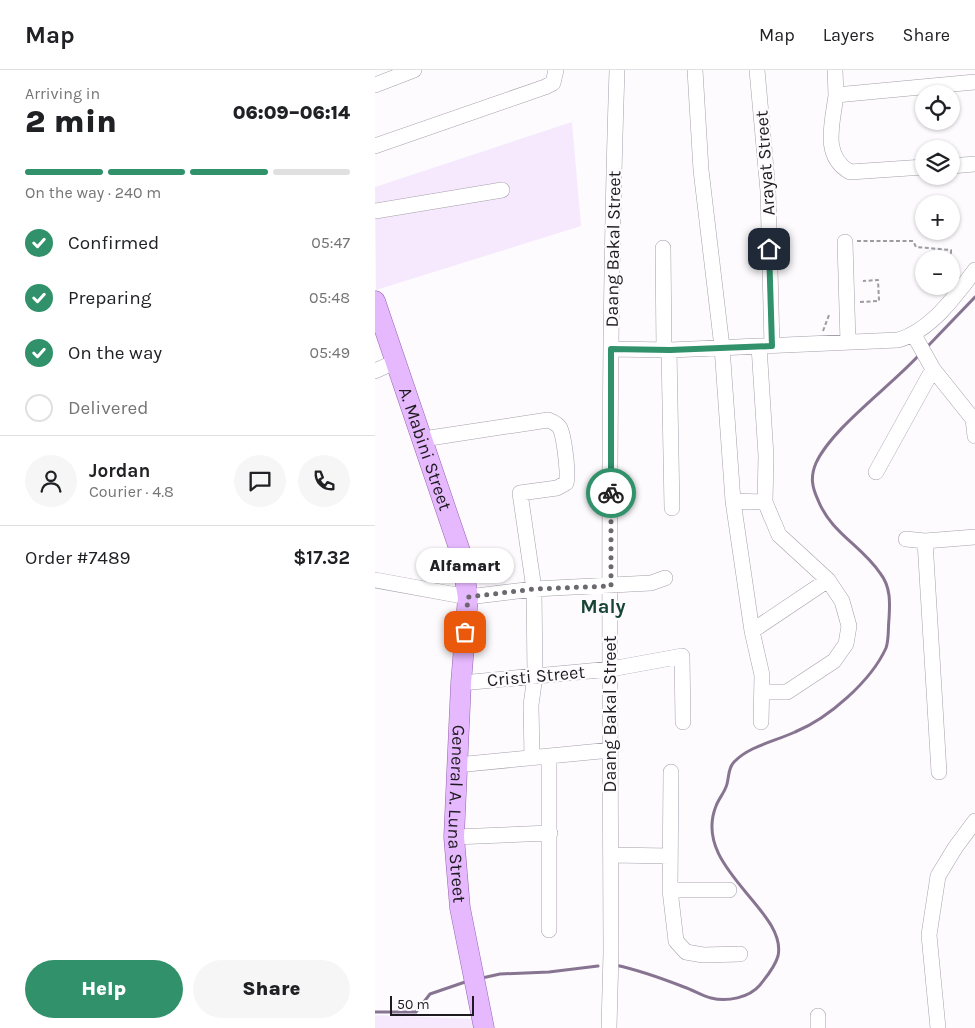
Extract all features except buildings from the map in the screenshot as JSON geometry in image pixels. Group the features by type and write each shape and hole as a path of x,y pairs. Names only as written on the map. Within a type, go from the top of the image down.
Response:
{"main road":[{"name":"A. Mabini Street","path":"377,311 397,362 460,551 468,597"},
{"name":"General A. Luna Street","path":"468,597 461,683 454,837 460,908 484,1028"}],"street":[{"path":"375,85 414,70"},
{"path":"375,146 545,87 553,82 556,70"},
{"name":"Daang Bakal Street","path":"609,1028 611,960 611,349 617,70"},
{"path":"695,70 701,170 723,347 733,501 752,631 762,676 761,722"},
{"name":"Arayat Street","path":"757,70 768,191 765,346 765,502"},
{"path":"835,70 836,95 831,149 839,166 850,172 915,168"},
{"path":"836,95 975,82"},
{"path":"960,165 975,164"},
{"path":"375,211 502,190"},
{"path":"845,242 845,302 848,342"},
{"path":"663,248 672,508"},
{"path":"611,349 667,350 898,340 914,335 933,319 975,270"},
{"path":"914,335 933,369 974,419 975,436"},
{"path":"375,371 397,362"},
{"path":"877,472 933,369"},
{"path":"423,439 548,420 555,422 561,429 567,474 566,483 557,488 520,493 534,589 535,676 531,705 532,758"},
{"path":"733,501 765,502 779,535 828,580 842,601 849,626 846,644 834,661 787,692 763,692"},
{"path":"906,539 925,541 975,537"},
{"path":"925,541 939,772"},
{"path":"375,580 468,597 534,589 651,583 665,578"},
{"path":"752,631 828,580"},
{"name":"Cristi Street","path":"461,683 611,669 682,656 683,722"},
{"path":"457,764 611,750"},
{"path":"549,756 549,930"},
{"path":"671,772 670,890 676,941 686,952 703,955 740,954"},
{"path":"938,1028 929,935 938,876 955,848 975,821"},
{"path":"454,837 550,832"},
{"path":"611,855 670,856"},
{"path":"670,890 729,890"}],"path":[{"path":"845,242 851,244 855,241 913,241 916,247 951,250"},
{"path":"845,302 879,301 879,280 863,281"}],"shaded area":[{"path":"572,122 581,226 376,290 375,187"},
{"path":"375,1015 473,1019 475,1028 375,1028"}],"waterway":[{"path":"927,347 975,297"},
{"path":"615,965 658,977 708,997 731,999 750,993 760,985 775,964 778,956 777,939 769,922 727,869 717,849 712,828 716,806 726,787 732,764 740,756 808,726 835,708 860,685 879,661 886,648 890,607 884,578 864,554 831,521 814,491 812,477 816,463 835,436 919,355"},
{"path":"482,978 500,974 549,972 598,966"},
{"path":"375,1012 416,1012 430,994 468,981"}],"way so far":[{"path":"465,632 468,597 534,589 611,586 611,493"}],"place":[{"name":"Alfamart","path":"465,632"}],"district":[{"name":"Maly","path":"603,606"}],"route":[{"path":"611,493 611,349 670,350 772,346 769,249"}]}
